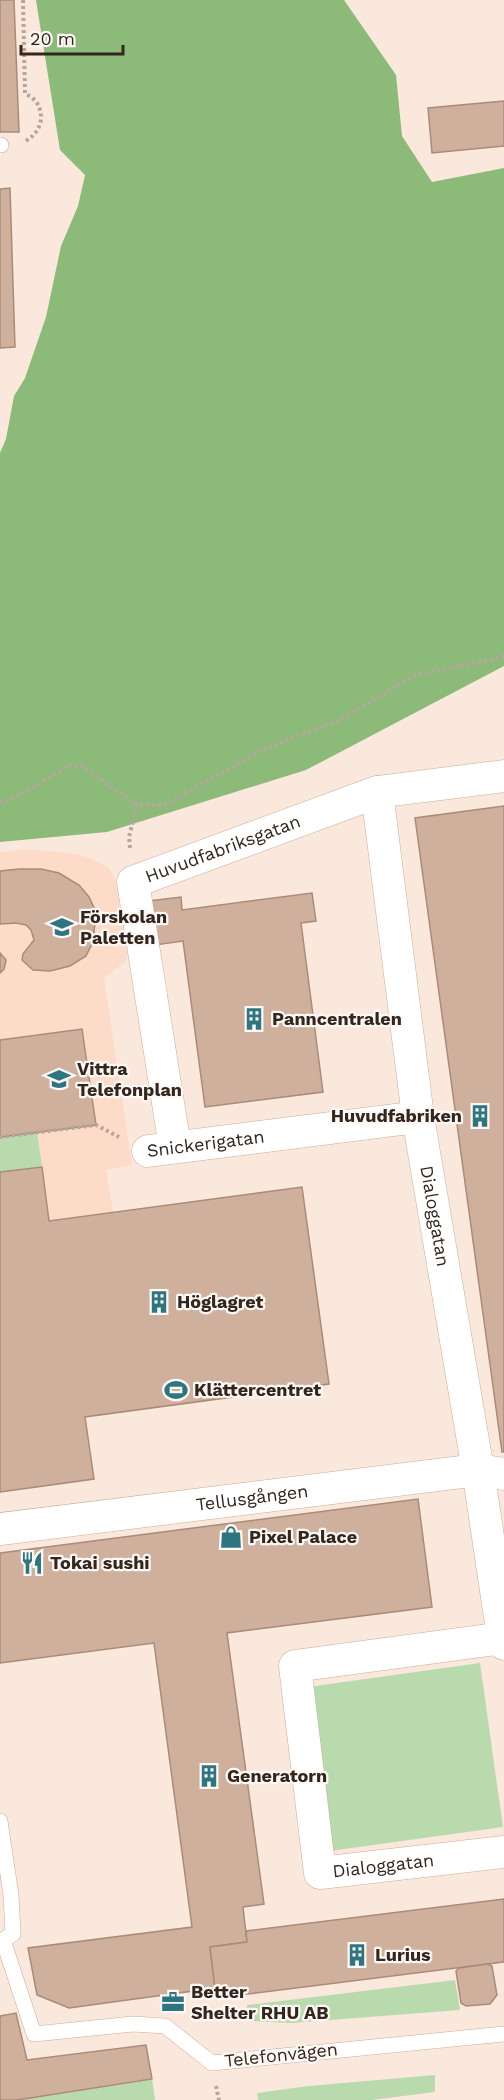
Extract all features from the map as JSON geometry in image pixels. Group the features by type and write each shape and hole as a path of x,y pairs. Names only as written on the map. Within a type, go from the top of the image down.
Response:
{"street":[{"name":"Huvudfabriksgatan","path":"161,1149 133,882 377,792 504,776"},
{"name":"Dialoggatan","path":"377,792 418,1117 491,1472 504,1644"},
{"name":"Snickerigatan","path":"161,1149 418,1117"},
{"name":"Tellusgången","path":"0,1529 491,1472"},
{"name":"Dialoggatan","path":"503,1638 295,1666 320,1873 504,1852"}],"lane":[{"name":"Telefonvägen","path":"0,1821 13,1934 3,1940 34,2034 133,2024 165,2026 212,2063 504,2034"}],"path":[{"path":"0,145 21,143 34,136 41,122 37,102 25,93 23,0"},
{"path":"0,802 11,799 39,784 69,765 82,766 136,804 165,805 264,749 340,720 415,675 495,659 504,655"},
{"path":"133,882 129,837 136,804"},
{"name":"Snickerigatan","path":"0,1137 96,1125 161,1149"}],"shaded area":[{"name":"Vittra Telefonplan","path":"31,849 77,854 93,859 108,867 115,878 127,956 125,962 104,978 132,1165 106,1170 113,1212 0,1228 0,852"}],"green space":[{"path":"36,0 344,0 396,75 402,136 432,182 504,168 504,666 306,770 107,832 0,842 0,453 6,439 14,396 25,378 46,317 61,246 78,206 85,175 60,150"},
{"path":"37,1132 42,1167 0,1172 0,1137"},
{"path":"480,1663 503,1827 330,1851 308,1687"},
{"path":"455,1980 460,2010 291,2023 248,2021 247,2005"},
{"path":"435,2075 435,2092 372,2100 258,2100 257,2093 309,2086"},
{"path":"152,2079 155,2100 17,2100"}],"building":[{"path":"0,0 14,0 19,132 0,132"},
{"path":"504,101 504,146 432,153 428,108"},
{"path":"10,188 15,347 0,348 0,189"},
{"name":"Huvudfabriken","path":"504,806 504,1452 502,1452 415,818"},
{"path":"41,869 59,873 79,885 89,897 96,912 93,942 86,956 70,966 50,971 33,970 22,960 23,954 34,940 31,930 26,925 16,923 0,924 0,871"},
{"name":"Panncentralen","path":"312,893 316,921 301,923 323,1092 205,1107 183,941 155,945 149,901 181,897 182,910"},
{"path":"0,953 6,960 4,969 0,973"},
{"path":"82,1029 96,1125 0,1137 0,1040"},
{"name":"Höglagret","path":"42,1167 49,1221 302,1187 329,1384 85,1417 94,1479 0,1492 0,1172"},
{"name":"Generatorn","path":"418,1499 432,1607 227,1633 264,1904 243,1907 247,1942 210,1947 215,1988 69,2008 37,1995 28,1948 192,1927 154,1643 0,1663 0,1553"},
{"name":"Lurius","path":"504,1899 504,1962 216,1998 210,1947 247,1942 246,1931"},
{"path":"488,1964 492,1966 497,1995 490,2004 466,2006 461,2003 456,1971 459,1968"},
{"path":"16,2013 27,2060 146,2045 152,2079 17,2100 0,2100 0,2016"}],"place":[{"name":"Förskolan Paletten","path":"62,927"},
{"name":"Panncentralen","path":"254,1019"},
{"name":"Vittra Telefonplan","path":"59,1079"},
{"name":"Huvudfabriken","path":"480,1116"},
{"name":"Höglagret","path":"159,1302"},
{"name":"Klättercentret","path":"176,1390"},
{"name":"Pixel Palace","path":"231,1537"},
{"name":"Tokai sushi","path":"32,1563"},
{"name":"Generatorn","path":"209,1776"},
{"name":"Lurius","path":"357,1955"},
{"name":"Better Shelter RHU AB","path":"173,2002"}]}
